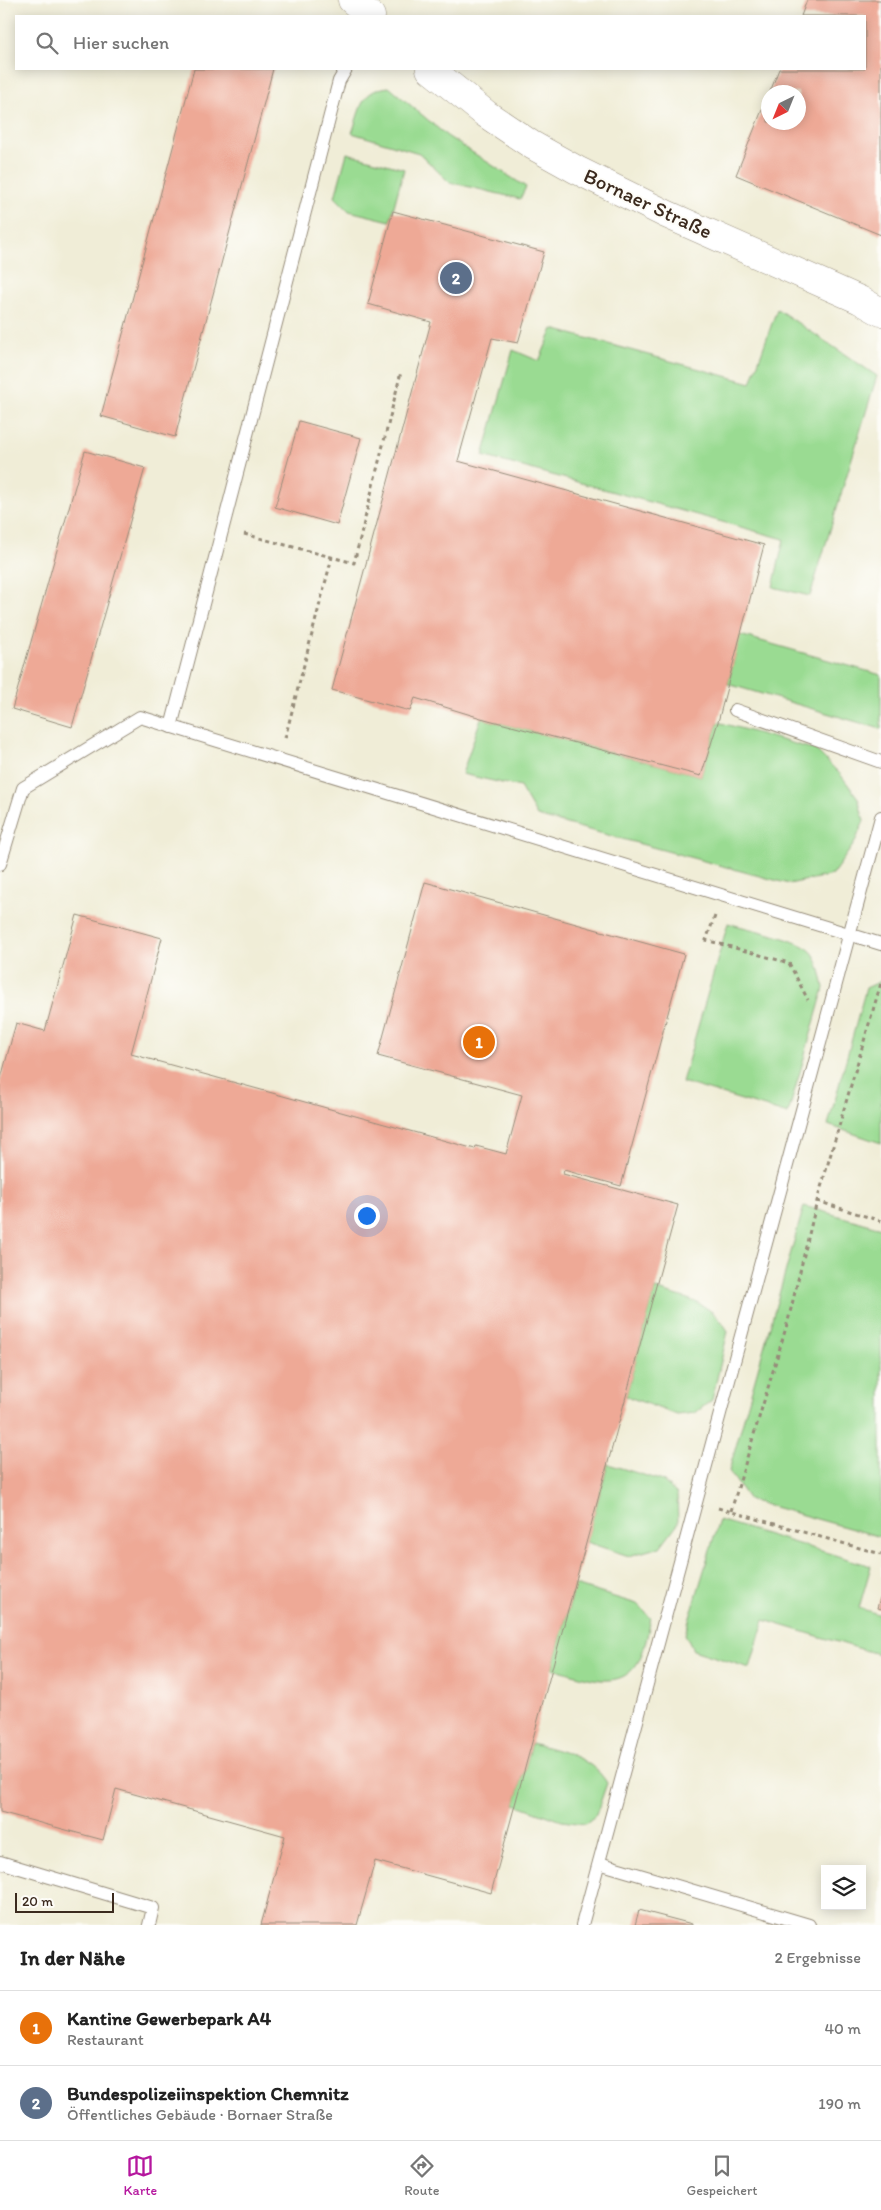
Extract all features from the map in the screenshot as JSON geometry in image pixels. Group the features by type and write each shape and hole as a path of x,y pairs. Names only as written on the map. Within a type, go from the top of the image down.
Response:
{"main road":[{"path":"352,0 369,15"},
{"name":"Bornaer Straße","path":"431,70 486,114 516,135 577,170 666,214 860,300 881,312"}],"lane":[{"path":"171,727 339,81 345,70"},
{"path":"734,710 881,762"},
{"path":"0,864 23,788 140,717 849,936 881,944"},
{"path":"582,1925 881,816"},
{"path":"0,1862 153,1908 149,1925"},
{"path":"599,1863 808,1925"}],"path":[{"path":"223,528 354,562 401,372"},
{"path":"279,760 332,557"},
{"path":"722,896 706,940 789,964 807,1000 831,1003"},
{"path":"731,1511 788,1321 817,1201 881,983"},
{"path":"817,1201 881,1221"},
{"path":"696,1502 881,1554"}],"green space":[{"path":"389,87 447,136 526,187 520,199 449,182 419,153 352,133 360,109 367,97 372,92"},
{"path":"347,153 404,169 390,221 349,211 335,197"},
{"path":"777,309 877,376 810,596 773,587 784,539 483,456 513,350 539,361 553,329 751,383"},
{"path":"740,635 881,675 881,729 728,684"},
{"path":"481,718 701,776 718,722 816,750 840,774 858,798 864,821 854,844 832,875 789,884 537,816 520,787 462,774"},
{"path":"728,923 788,939 799,944 814,955 819,966 824,988 788,1114 682,1082"},
{"path":"881,981 881,1143 828,1125 866,988"},
{"path":"804,1206 881,1228 881,1537 749,1500 729,1471"},
{"path":"655,1289 696,1302 705,1307 721,1321 728,1331 712,1400 695,1413 677,1415 626,1396"},
{"path":"608,1464 663,1481 677,1494 678,1523 660,1547 629,1556 586,1542"},
{"path":"719,1520 871,1566 859,1608 881,1615 881,1655 764,1620 750,1668 693,1650 685,1634"},
{"path":"575,1585 637,1604 651,1618 646,1643 641,1656 634,1668 624,1676 602,1680 552,1668"},
{"path":"532,1743 574,1756 592,1766 607,1783 596,1815 585,1824 562,1821 515,1804"}],"building":[{"path":"807,0 881,0 881,235 736,175 761,112 761,130 806,130 806,85 773,85 779,70 866,70 866,15 801,15"},
{"path":"194,70 273,70 175,437 101,416"},
{"path":"393,211 544,252 518,343 492,338 458,461 764,545 718,722 701,776 481,718 415,698 410,711 332,690 431,322 368,304"},
{"path":"299,421 361,438 337,525 275,507"},
{"path":"85,451 145,468 72,727 12,709"},
{"path":"425,882 684,954 621,1186 564,1170 563,1174 678,1205 491,1893 375,1861 357,1925 261,1925 285,1836 116,1789 103,1840 0,1812 0,1082 16,1023 45,1031 77,915 162,938 131,1054 475,1149 476,1146 506,1154 522,1095 378,1056"},
{"path":"881,1595 881,1609 877,1608"},
{"path":"639,1910 692,1924 692,1925 635,1925"}],"place":[{"name":"Bundespolizeiinspektion Chemnitz","path":"456,278"},
{"name":"Kantine Gewerbepark A4","path":"479,1042"}]}
